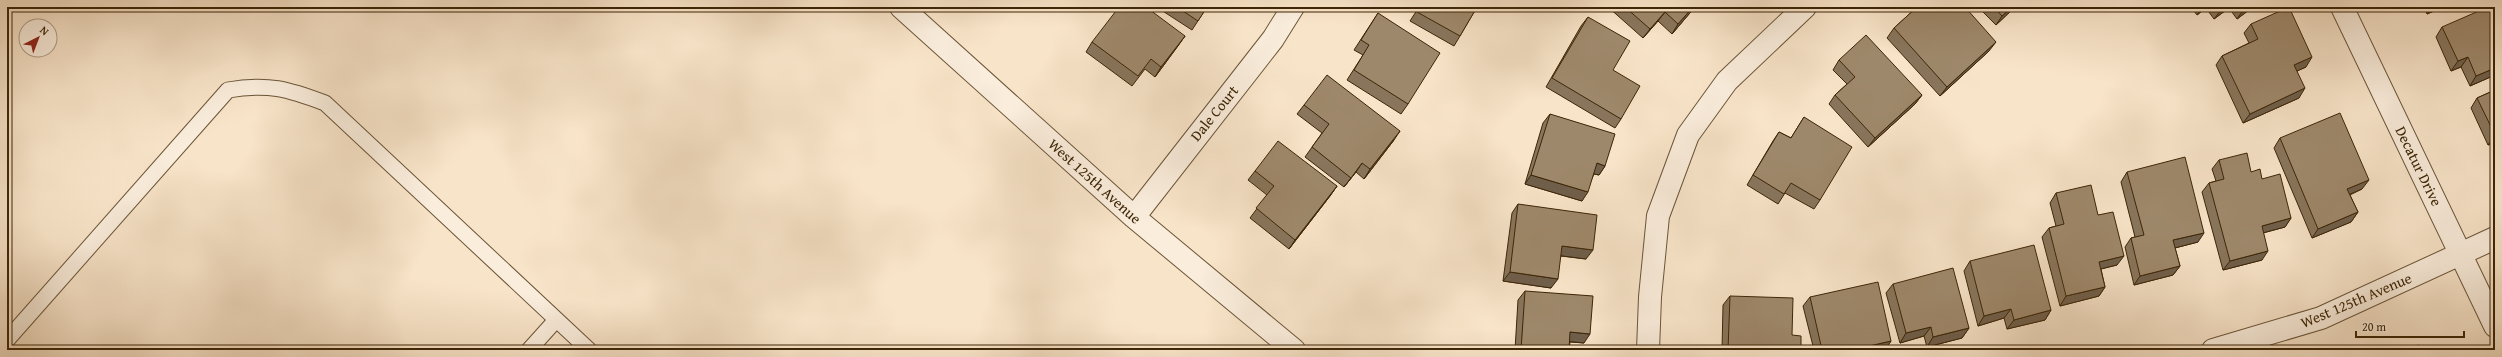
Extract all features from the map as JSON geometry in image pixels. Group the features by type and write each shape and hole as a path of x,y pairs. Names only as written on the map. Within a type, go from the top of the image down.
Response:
{"street":[{"name":"West 125th Avenue","path":"901,7 1134,217 1294,350"},
{"name":"Dale Court","path":"1134,217 1273,39 1293,7"},
{"path":"1648,350 1650,297 1658,216 1688,135 1727,81 1805,7"},
{"name":"Decatur Drive","path":"2342,7 2495,326"},
{"name":"West 125th Avenue","path":"2213,350 2321,318 2495,238"}],"lane":[{"path":"7,340 228,90 254,86 290,90 325,103 588,350"},
{"path":"529,350 556,320"}],"building":[{"path":"1119,7 1146,7 1185,36 1161,67 1151,59 1138,76 1092,42"},
{"path":"1177,7 1207,7 1198,21"},
{"path":"1420,7 1477,7 1460,36 1417,12"},
{"path":"1625,7 1693,7 1678,24 1665,12 1650,29"},
{"path":"1917,7 1965,7 1996,42 1947,87 1894,28"},
{"path":"1994,7 2012,7 2002,16"},
{"path":"2289,7 2312,57 2294,65 2305,88 2250,114 2222,56 2258,39 2251,24"},
{"path":"2488,7 2495,7 2495,68 2476,76 2468,57 2458,61 2442,27"},
{"path":"1378,13 1440,53 1408,104 1354,70 1369,45 1361,40"},
{"path":"1588,17 1630,41 1613,70 1640,86 1621,119 1552,78"},
{"path":"1866,35 1922,95 1875,138 1835,95 1855,77 1839,60"},
{"path":"1327,75 1400,131 1370,169 1362,163 1351,178 1312,147 1329,124 1304,105"},
{"path":"2495,90 2495,135 2477,98"},
{"path":"2340,113 2369,180 2347,189 2358,212 2318,229 2280,138"},
{"path":"1550,114 1615,134 1605,166 1597,163 1588,192 1531,175"},
{"path":"1804,117 1852,147 1820,200 1791,183 1784,194 1753,175 1779,132 1791,138"},
{"path":"1278,141 1337,186 1295,240 1256,208 1274,186 1255,171"},
{"path":"2247,153 2251,172 2260,169 2262,179 2280,174 2291,218 2262,226 2268,251 2230,261 2209,183 2224,179 2219,160"},
{"path":"2185,157 2204,233 2173,240 2180,266 2140,276 2131,238 2144,235 2127,172"},
{"path":"2091,185 2098,215 2113,212 2124,256 2099,262 2105,287 2066,296 2049,228 2064,224 2056,193"},
{"path":"1518,204 1597,215 1593,250 1562,246 1558,279 1510,272"},
{"path":"2034,245 2051,310 2014,320 2011,309 1984,316 1970,261"},
{"path":"1953,268 1969,328 1933,337 1931,327 1906,333 1893,284"},
{"path":"1878,282 1891,341 1865,347 1865,350 1822,350 1810,297"},
{"path":"1525,291 1593,296 1590,334 1570,332 1569,350 1521,350"},
{"path":"1730,296 1793,298 1792,335 1801,336 1801,350 1728,350"},
{"path":"2419,345 2422,350 2408,350"}]}
